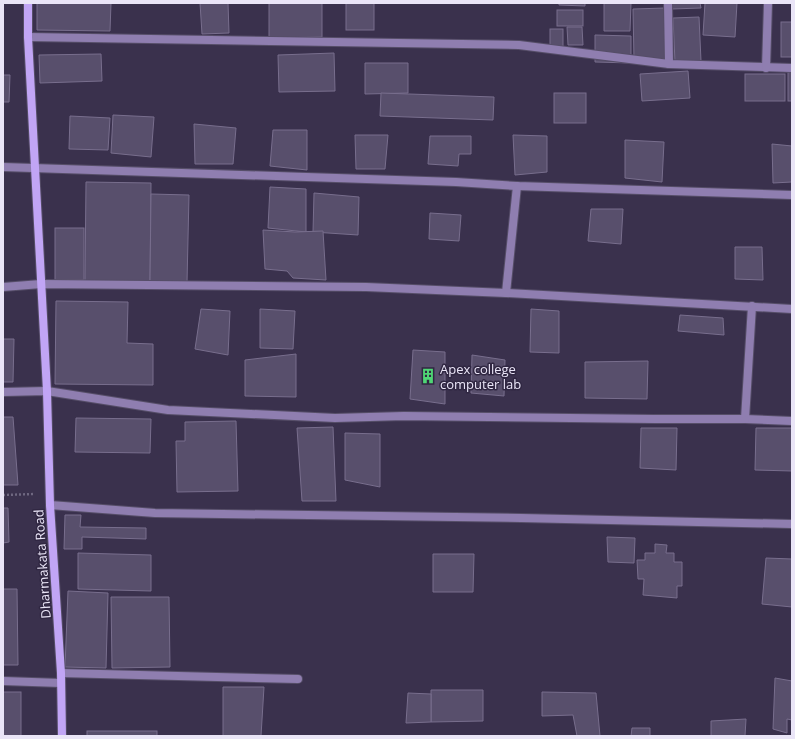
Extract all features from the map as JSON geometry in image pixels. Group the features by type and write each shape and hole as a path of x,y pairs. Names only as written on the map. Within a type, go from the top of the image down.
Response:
{"street":[{"name":"Dharmakata Road","path":"28,3 28,37 47,391 50,505 61,673 62,736"},
{"path":"668,3 670,64"},
{"path":"766,68 768,3"},
{"path":"28,37 519,45 670,64 792,68"},
{"path":"3,167 456,182 517,186 792,194"},
{"path":"506,293 517,186"},
{"path":"3,288 42,284 366,287 506,293 792,309"},
{"path":"745,419 752,306"},
{"path":"3,392 47,391 168,410 335,418 404,416 745,419 792,421"},
{"path":"50,505 155,514 514,518 792,524"},
{"path":"61,673 298,679"},
{"path":"3,681 61,684"}],"path":[{"path":"3,495 50,494"}],"building":[{"path":"37,3 111,3 110,31 37,30"},
{"path":"200,3 228,3 229,33 202,34"},
{"path":"269,3 322,3 322,37 269,38"},
{"path":"346,3 374,3 374,30 346,30"},
{"path":"559,3 585,3 585,6 559,5"},
{"path":"604,3 631,3 630,31 604,31"},
{"path":"672,3 700,3 701,8 672,9"},
{"path":"705,3 737,3 735,37 703,35"},
{"path":"665,8 667,59 634,60 633,9"},
{"path":"557,10 583,10 583,26 557,26"},
{"path":"699,17 701,61 675,62 673,18"},
{"path":"781,22 792,22 792,57 781,57"},
{"path":"567,27 582,27 583,45 568,45"},
{"path":"550,29 563,29 563,49 550,49"},
{"path":"595,35 631,36 631,63 595,62"},
{"path":"334,53 335,91 279,92 278,55"},
{"path":"101,54 102,81 40,83 39,55"},
{"path":"365,63 408,63 408,93 365,94"},
{"path":"688,71 690,98 642,101 640,74"},
{"path":"788,72 792,72 792,101 788,101"},
{"path":"745,74 785,74 785,101 745,101"},
{"path":"3,75 10,75 9,102 3,102"},
{"path":"381,93 494,97 493,120 380,116"},
{"path":"554,93 586,93 586,123 554,123"},
{"path":"113,115 154,117 151,157 111,153"},
{"path":"70,116 110,118 108,150 69,149"},
{"path":"194,124 236,128 233,164 195,164"},
{"path":"273,130 307,130 307,170 270,166"},
{"path":"355,135 388,135 385,169 356,169"},
{"path":"513,135 547,136 547,172 515,175"},
{"path":"430,136 471,136 471,154 459,154 458,166 428,164"},
{"path":"625,140 664,142 662,182 625,178"},
{"path":"772,144 792,146 792,182 773,183"},
{"path":"86,182 151,183 150,282 85,281"},
{"path":"270,187 306,189 306,232 268,228"},
{"path":"314,193 359,197 358,235 313,232"},
{"path":"151,194 189,195 187,283 150,282"},
{"path":"591,209 623,209 621,244 588,241"},
{"path":"430,213 461,215 459,241 429,239"},
{"path":"55,228 84,228 84,280 55,280"},
{"path":"263,230 295,232 323,231 326,280 293,278 287,271 265,269"},
{"path":"735,247 762,247 763,280 735,279"},
{"path":"56,301 128,302 127,343 153,344 153,385 55,384"},
{"path":"201,309 230,311 228,355 195,349"},
{"path":"260,309 295,311 293,349 260,348"},
{"path":"531,309 559,311 559,353 530,352"},
{"path":"680,315 723,318 724,335 678,331"},
{"path":"3,339 14,339 13,382 3,382"},
{"name":"Apex college computer lab","path":"413,350 445,352 445,404 410,399"},
{"path":"296,354 296,397 245,396 245,360"},
{"path":"472,355 505,360 504,396 471,393"},
{"path":"648,361 647,399 585,398 585,362"},
{"path":"3,417 13,417 18,485 3,485"},
{"path":"76,418 151,419 150,453 75,452"},
{"path":"236,421 238,491 177,492 176,441 185,441 185,422"},
{"path":"333,427 336,501 302,501 297,428"},
{"path":"641,428 677,428 676,470 640,468"},
{"path":"756,428 792,428 792,471 755,470"},
{"path":"345,433 380,434 380,487 345,480"},
{"path":"3,508 8,508 9,542 3,543"},
{"path":"65,515 81,515 80,527 146,528 146,539 82,537 82,549 64,549"},
{"path":"607,537 635,538 634,563 608,562"},
{"path":"655,544 667,545 666,553 674,553 674,562 682,562 682,586 677,586 677,598 643,595 644,579 638,579 637,560 645,560 645,553 655,553"},
{"path":"78,553 151,555 151,591 78,589"},
{"path":"433,554 474,554 473,592 433,592"},
{"path":"766,558 792,559 792,607 762,604"},
{"path":"3,589 17,589 18,665 3,665"},
{"path":"68,591 108,593 106,668 65,667"},
{"path":"111,597 169,597 170,667 112,668"},
{"path":"775,678 792,681 792,720 787,719 787,733 773,729"},
{"path":"223,687 264,687 261,736 223,736"},
{"path":"431,690 483,690 483,721 431,722"},
{"path":"3,692 21,692 21,736 3,736"},
{"path":"542,692 596,693 600,736 577,736 573,715 542,716"},
{"path":"408,693 431,694 431,722 406,723"},
{"path":"746,719 745,736 711,736 711,721"},
{"path":"632,728 650,728 650,736 631,736"},
{"path":"87,731 157,731 157,736 87,736"}],"place":[{"name":"Apex college computer lab","path":"428,376"}]}
